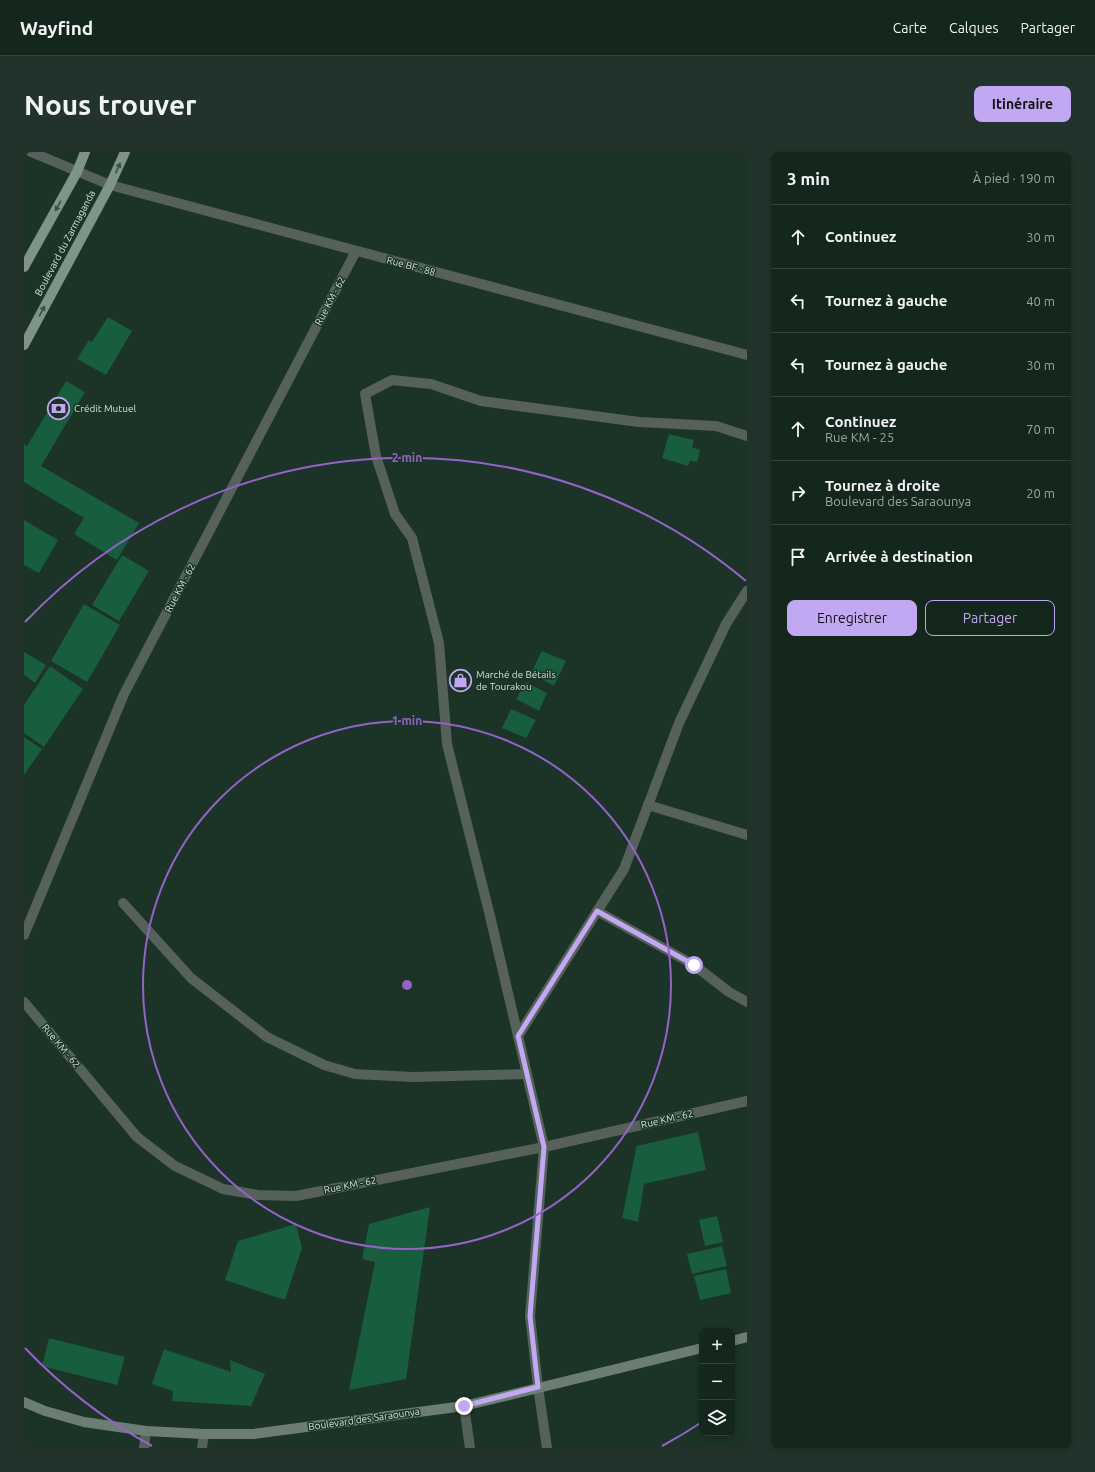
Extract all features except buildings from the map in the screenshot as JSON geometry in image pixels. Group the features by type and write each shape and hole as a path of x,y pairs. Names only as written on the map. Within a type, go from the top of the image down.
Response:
{"main road":[{"path":"24,266 77,172 86,152"},
{"name":"Boulevard du Zarmaganda","path":"24,345 110,185 125,152"},
{"path":"735,1340 747,1337"},
{"name":"Boulevard des Saraounya","path":"24,1402 45,1411 84,1422 146,1431 204,1434 253,1434 464,1406 699,1349"}],"street":[{"name":"Rue BF - 88","path":"31,152 110,185 747,356"},
{"name":"Rue KM - 62","path":"24,935 124,694 356,251"},
{"path":"547,1448 530,1316 544,1147 490,916 447,744 439,643 412,538 395,514 376,456 365,394 392,380 431,384 481,400 639,422 716,426 747,436"},
{"path":"518,1036 624,869 679,723 726,624 747,591"},
{"path":"648,804 747,835"},
{"path":"123,903 191,978 267,1037 324,1064 355,1074 413,1077 527,1074"},
{"path":"597,911 694,965 728,992 747,1002"},
{"name":"Rue KM - 62","path":"24,1002 137,1137 175,1166 223,1189 258,1195 296,1196 544,1147 747,1101"},
{"path":"464,1406 470,1448"},
{"path":"144,1448 146,1431"},
{"path":"202,1448 204,1434"}],"place":[{"name":"Crédit Mutuel","path":"58,408"},
{"name":"Marché de Bétails de Tourakou","path":"460,680"}],"route":[{"path":"464,1406 538,1387 530,1316 530,1302 544,1147 518,1036 597,911 694,965"}]}
